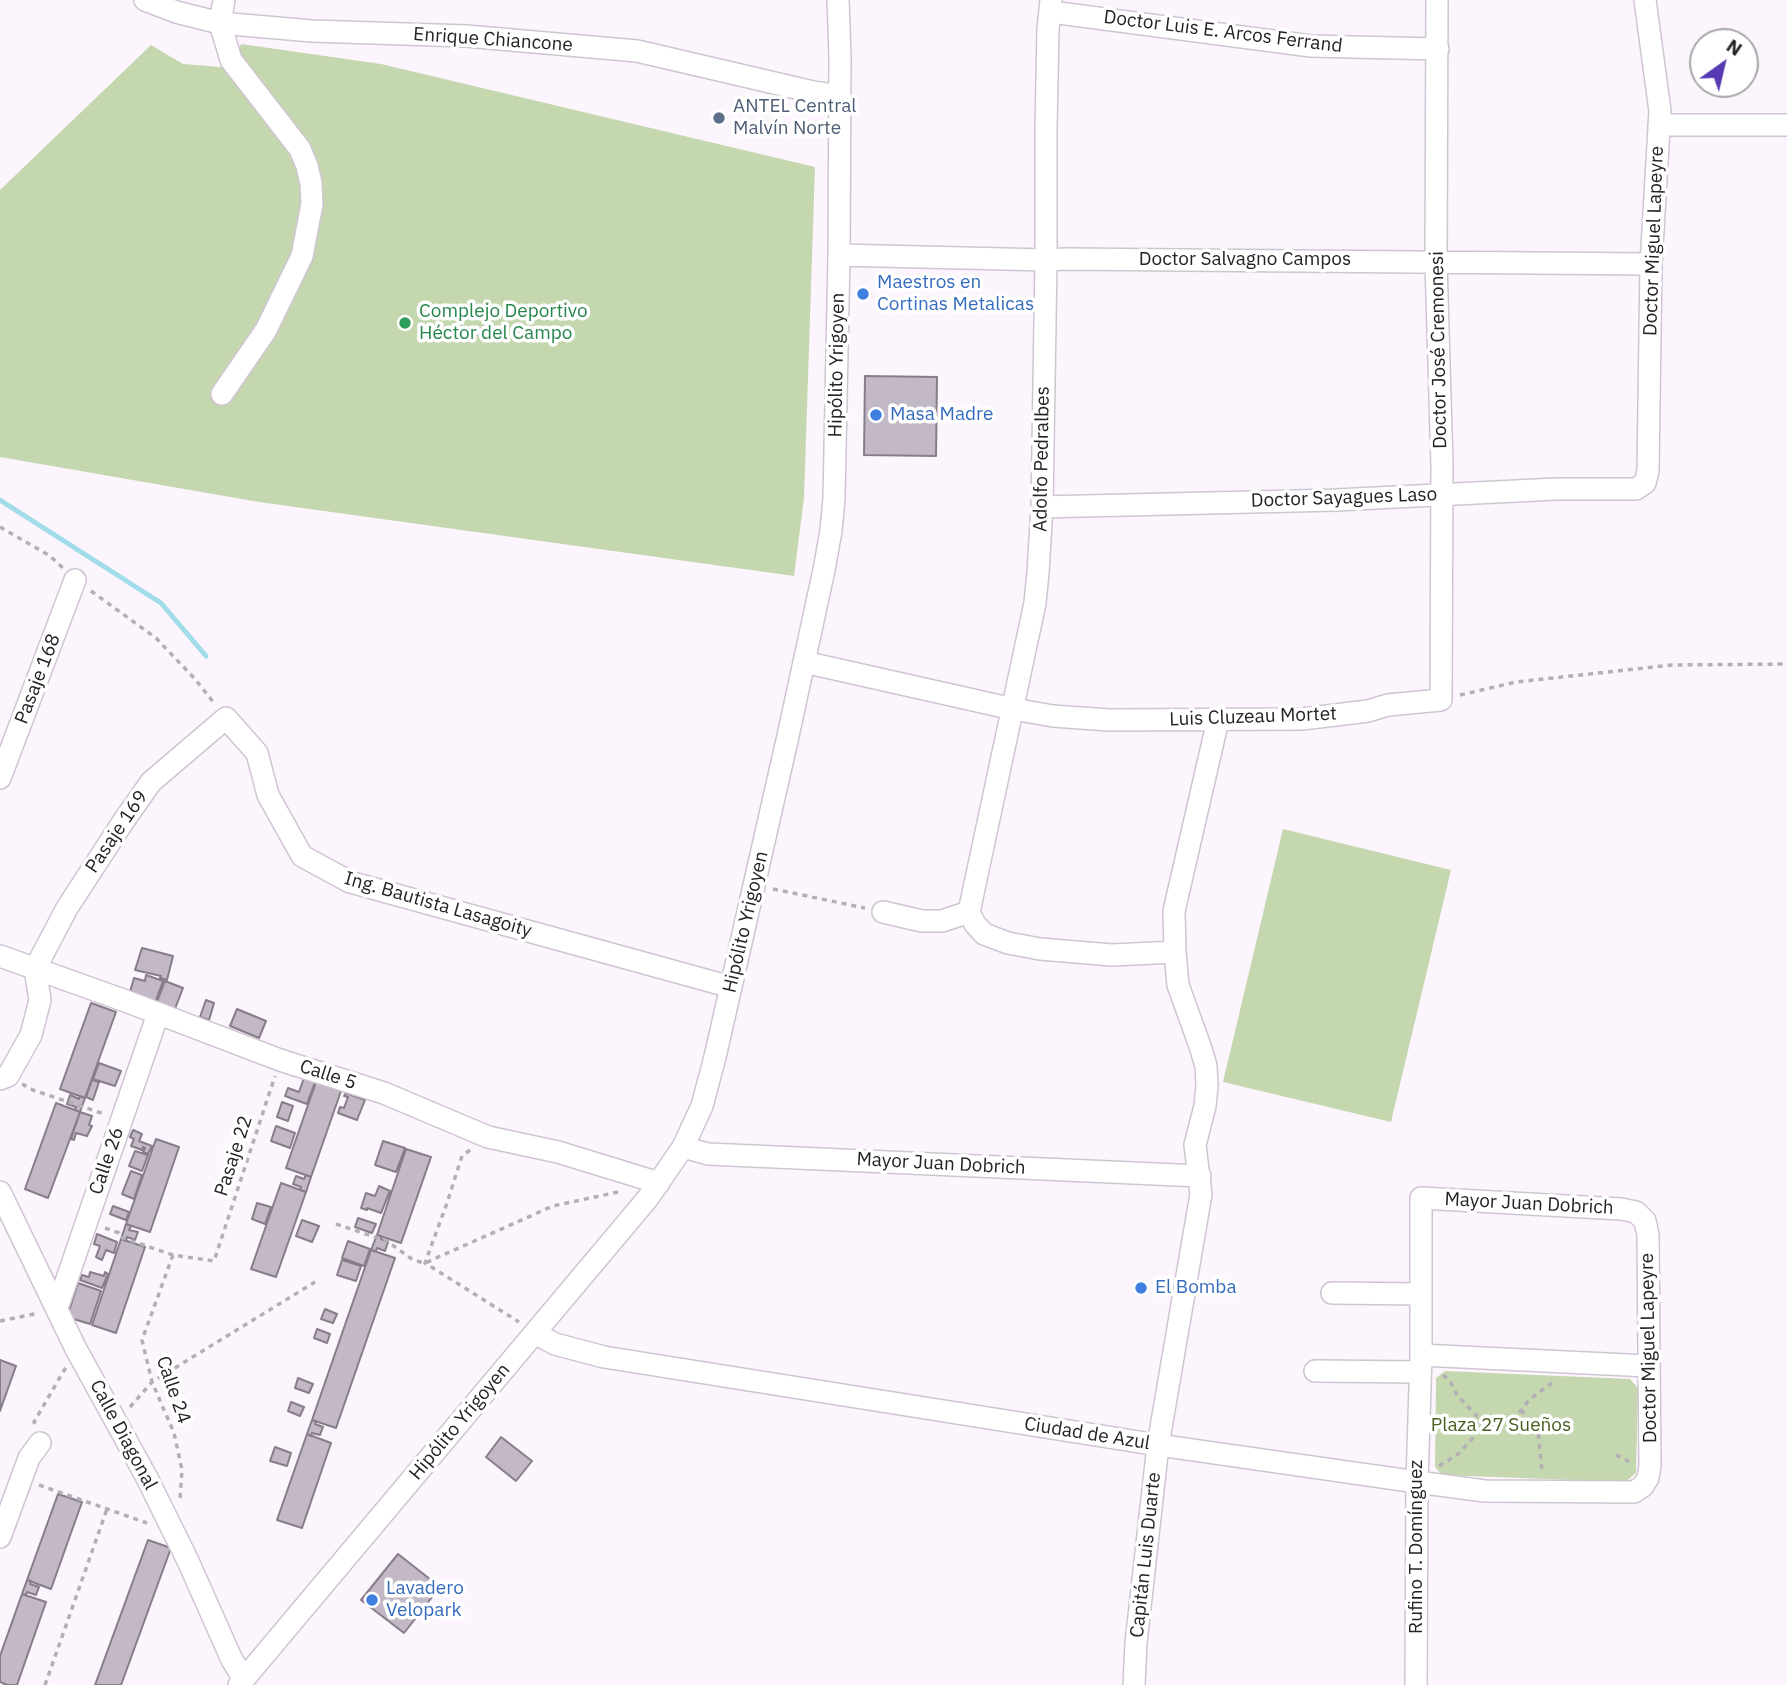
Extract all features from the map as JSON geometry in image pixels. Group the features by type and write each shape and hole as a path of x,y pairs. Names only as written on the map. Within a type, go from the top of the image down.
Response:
{"street":[{"name":"Enrique Chiancone","path":"145,0 176,12 220,23 312,31 467,36 637,51 840,96"},
{"path":"222,394 266,330 302,257 312,204 311,183 300,149 231,60 220,23 224,0"},
{"name":"Hipólito Yrigoyen","path":"242,1682 648,1198 649,1180 682,1147 698,1115 731,987 804,662 824,570 834,498 839,255 838,0"},
{"name":"Doctor José Cremonesi","path":"1437,0 1436,262 1442,465 1441,700"},
{"name":"Doctor Miguel Lapeyre","path":"1645,0 1660,111 1651,264 1648,471 1645,483"},
{"name":"Doctor Luis E. Arcos Ferrand","path":"1051,6 1311,46 1438,49"},
{"name":"Adolfo Pedralbes","path":"969,912 1035,603 1038,572 1042,506 1048,29 1051,6"},
{"path":"1659,125 1787,125"},
{"name":"Doctor Salvagno Campos","path":"839,255 1046,260 1651,264"},
{"name":"Doctor Sayagues Laso","path":"1042,506 1336,500 1556,489 1636,489 1645,483"},
{"name":"Pasaje 168","path":"0,778 75,580"},
{"name":"Luis Cluzeau Mortet","path":"804,662 1013,709 1053,716 1109,720 1303,719 1368,711 1388,705 1441,700"},
{"name":"Pasaje 169","path":"35,970 67,908 151,782 226,718"},
{"name":"Ing. Bautista Lasagoity","path":"226,718 257,753 268,795 302,856 350,882 731,987"},
{"name":"Capitán Luis Duarte","path":"1134,1685 1136,1643 1158,1445 1201,1194 1195,1145 1207,1086 1206,1066 1178,985 1174,911 1218,720"},
{"path":"883,912 922,921 942,921 969,912 984,934 1008,943 1040,949 1112,955 1175,952"},
{"name":"Calle 5","path":"0,957 123,1000 280,1060 384,1093 488,1137 558,1152 649,1180"},
{"path":"4,1077 31,1035 40,1000 35,970"},
{"name":"Calle 26","path":"57,1308 158,1014"},
{"name":"Mayor Juan Dobrich","path":"682,1147 708,1154 1200,1177"},
{"name":"Calle Diagonal","path":"0,1192 76,1349 117,1421 177,1540 242,1682"},
{"name":"Mayor Juan Dobrich","path":"1421,1198 1636,1212"},
{"name":"Rufino T. Domínguez","path":"1416,1685 1424,1476 1420,1363 1421,1198"},
{"name":"Doctor Miguel Lapeyre","path":"1636,1212 1645,1221 1648,1234 1650,1466 1643,1486"},
{"path":"1332,1293 1421,1294"},
{"name":"Ciudad de Azul","path":"535,1333 555,1345 604,1357 1158,1445 1424,1476 1485,1491 1618,1493 1634,1492 1643,1486"},
{"path":"1315,1371 1420,1363 1584,1363 1648,1366"},
{"path":"0,1537 29,1458 40,1443"}],"path":[{"path":"0,527 50,556 75,580 156,638 195,679 226,718"},
{"path":"1441,700 1516,682 1542,679 1672,666 1787,664"},
{"path":"754,886 883,912"},
{"name":"Pasaje 22","path":"173,1255 214,1261 280,1060"},
{"path":"4,1077 33,1090 121,1120"},
{"path":"425,1263 463,1156 488,1137"},
{"path":"425,1263 553,1206 621,1191 649,1180"},
{"path":"86,1221 118,1233 120,1237 173,1255"},
{"path":"336,1224 387,1241 413,1260 425,1263 535,1333"},
{"name":"Calle 24","path":"173,1255 142,1340 152,1382 174,1433 182,1470 180,1505"},
{"path":"117,1421 152,1382 315,1282"},
{"path":"0,1321 57,1308"},
{"path":"40,1443 34,1422 76,1349"},
{"path":"1420,1363 1450,1381 1457,1395 1477,1416 1497,1421 1513,1420 1530,1399 1584,1363"},
{"path":"1521,1410 1538,1431 1542,1471"},
{"path":"1424,1476 1458,1454 1472,1439 1483,1418"},
{"path":"1616,1455 1632,1463"},
{"path":"22,1479 147,1523 177,1540"},
{"path":"45,1685 107,1509"}],"green space":[{"name":"Complejo Deportivo Héctor del Campo","path":"241,44 381,64 815,167 804,498 794,576 259,502 0,457 0,190 151,45 183,64 221,67 237,54"},
{"path":"1283,829 1451,870 1391,1122 1223,1082"},
{"name":"Plaza 27 Sueños","path":"1445,1371 1630,1379 1638,1388 1636,1473 1625,1482 1442,1475 1435,1467 1436,1378"}],"building":[{"path":"865,376 937,377 936,456 864,455"},
{"path":"142,948 173,956 167,980 135,970"},
{"path":"146,975 163,981 155,1003 130,992 134,978 145,981"},
{"path":"165,981 183,988 173,1014 155,1007"},
{"path":"206,1000 214,1003 209,1020 200,1017"},
{"path":"91,1003 116,1012 85,1098 60,1089"},
{"path":"237,1009 266,1021 259,1038 230,1026"},
{"path":"99,1063 121,1071 115,1086 93,1079"},
{"path":"304,1078 315,1082 307,1104 285,1096 288,1088 299,1092"},
{"path":"92,1080 99,1082 93,1100 86,1097"},
{"path":"316,1082 341,1091 311,1177 286,1168"},
{"path":"346,1093 365,1100 357,1120 338,1113 340,1107 344,1108 348,1097 344,1096"},
{"path":"70,1095 79,1099 80,1096 85,1098 80,1112 75,1110 76,1107 67,1104"},
{"path":"282,1102 293,1106 288,1121 277,1117"},
{"path":"56,1103 80,1112 48,1198 25,1189"},
{"path":"80,1112 92,1116 89,1125 92,1126 87,1136 76,1133 74,1140 71,1139"},
{"path":"276,1126 295,1133 290,1148 271,1141"},
{"path":"133,1130 142,1134 139,1141 152,1146 148,1154 143,1152 143,1147 142,1150 131,1146 134,1139 130,1137"},
{"path":"156,1139 179,1147 150,1232 126,1224"},
{"path":"383,1141 405,1148 396,1172 375,1165"},
{"path":"406,1149 431,1157 401,1243 377,1235"},
{"path":"135,1151 148,1155 142,1171 129,1166"},
{"path":"131,1171 142,1175 134,1199 122,1194"},
{"path":"306,1175 311,1177 306,1192 293,1184 296,1176 304,1179"},
{"path":"281,1183 306,1192 276,1277 251,1269"},
{"path":"379,1186 390,1191 381,1213 361,1208 366,1193 375,1196"},
{"path":"257,1203 271,1207 265,1224 252,1219"},
{"path":"113,1206 129,1212 126,1220 110,1214"},
{"path":"358,1218 376,1224 372,1233 355,1227"},
{"path":"302,1220 319,1226 312,1242 296,1236"},
{"path":"126,1224 131,1226 129,1230 138,1232 135,1240 127,1237 126,1241 121,1239"},
{"path":"97,1234 117,1242 114,1253 106,1250 102,1260 96,1257 100,1246 94,1244"},
{"path":"377,1235 388,1242 385,1251 377,1248 376,1251 371,1250"},
{"path":"121,1239 145,1247 116,1333 92,1325"},
{"path":"348,1241 370,1249 364,1266 342,1258"},
{"path":"371,1250 395,1258 336,1428 312,1420"},
{"path":"342,1260 361,1266 356,1281 337,1275"},
{"path":"90,1272 104,1276 105,1272 108,1274 102,1288 80,1280 82,1275 89,1277"},
{"path":"78,1283 101,1291 90,1324 67,1317"},
{"path":"325,1309 337,1314 333,1323 321,1319"},
{"path":"317,1329 330,1334 327,1343 314,1338"},
{"path":"0,1360 16,1366 0,1411"},
{"path":"298,1378 313,1384 309,1393 295,1388"},
{"path":"291,1402 304,1407 300,1416 288,1411"},
{"path":"312,1420 323,1427 320,1435 307,1434"},
{"path":"307,1434 331,1443 302,1528 277,1520"},
{"path":"501,1437 532,1461 516,1481 486,1457"},
{"path":"275,1447 291,1453 287,1466 270,1461"},
{"path":"58,1494 82,1502 51,1589 27,1580"},
{"path":"148,1540 171,1548 121,1685 95,1685"},
{"path":"398,1554 440,1587 404,1633 361,1600"},
{"path":"27,1580 39,1587 36,1595 27,1592 26,1595 22,1594"},
{"path":"22,1594 46,1602 17,1685 7,1685 0,1682 0,1656"}],"waterway":[{"path":"0,500 161,603 206,656"}],"place":[{"name":"ANTEL Central Malvín Norte","path":"719,118"},
{"name":"Maestros en Cortinas Metalicas","path":"863,294"},
{"name":"Complejo Deportivo Héctor del Campo","path":"405,323"},
{"name":"Masa Madre","path":"876,415"},
{"name":"El Bomba","path":"1141,1288"},
{"name":"Lavadero Velopark","path":"372,1600"}]}
